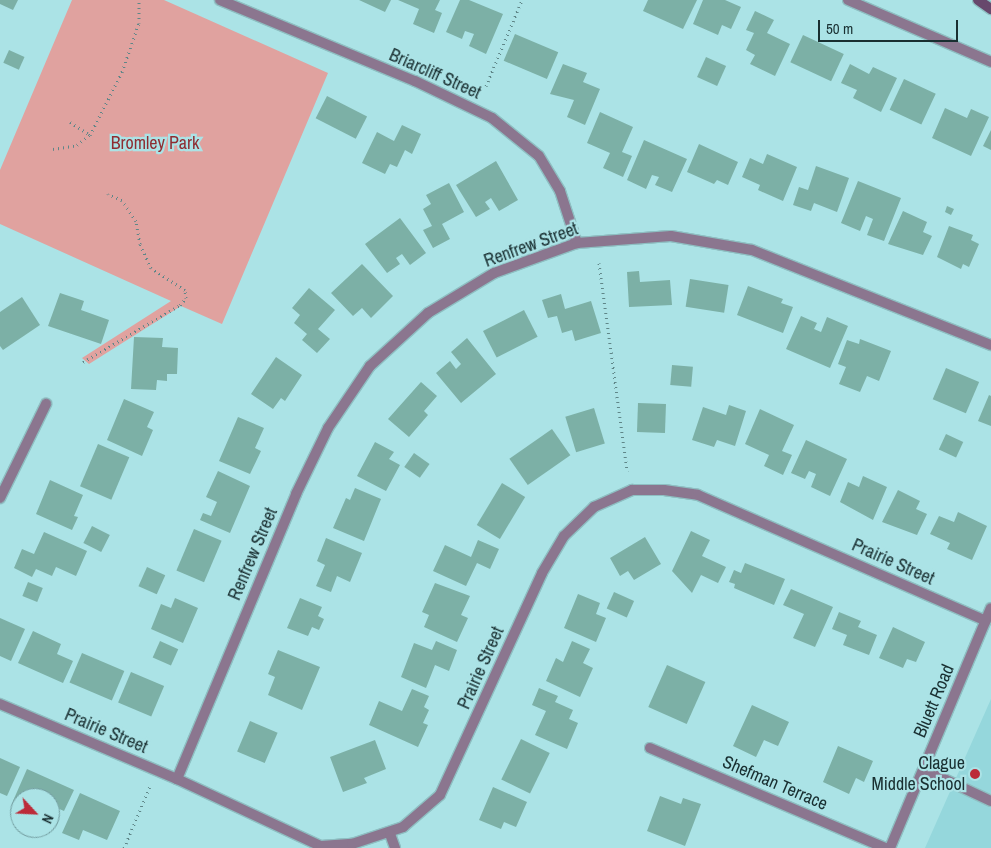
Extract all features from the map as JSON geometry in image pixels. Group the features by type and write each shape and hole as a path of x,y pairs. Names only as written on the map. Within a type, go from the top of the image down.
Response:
{"main road":[{"path":"978,0 991,9"}],"street":[{"name":"Briarcliff Street","path":"220,0 415,81 492,118 539,156 560,191 577,243"},
{"path":"848,0 991,62"},
{"name":"Renfrew Street","path":"177,779 296,494 328,428 370,366 428,313 494,273 577,243 671,236 752,250 991,345"},
{"path":"0,498 46,404"},
{"name":"Prairie Street","path":"0,704 177,779 321,846 352,844 390,834 421,815 440,795 542,573 564,536 594,508 632,490 664,490 698,495 986,621"},
{"name":"Bluett Road","path":"888,848 991,608"},
{"name":"Shefman Terrace","path":"650,748 888,848"},
{"path":"922,769 991,801"},
{"path":"390,834 395,848"}],"path":[{"path":"53,149 77,145 90,135 122,72 138,23 139,0"},
{"path":"486,86 522,0"},
{"path":"70,122 90,135"},
{"path":"84,362 180,305 186,298 185,290 151,268 140,244 136,221 122,200 108,194 108,191"},
{"path":"599,263 628,470"},
{"path":"124,848 150,786"}],"shaded area":[{"name":"Clague Middle School","path":"991,699 991,848 925,848"}],"green space":[{"name":"Bromley Park","path":"72,0 164,0 328,73 222,324 181,306 89,364 82,358 171,301 0,224 0,170"}],"building":[{"path":"0,0 18,0 13,10 0,4"},
{"path":"359,0 391,0 385,12"},
{"path":"398,0 440,0 435,10 442,13 434,33 413,24 419,9"},
{"path":"460,0 469,0 503,14 486,54 469,46 474,34 465,31 462,39 446,32"},
{"path":"648,0 697,0 683,29 643,11"},
{"path":"703,0 725,0 741,7 731,29 722,25 718,35 693,24"},
{"path":"755,11 774,20 767,33 790,44 775,76 750,64 755,55 746,50 754,33 746,30"},
{"path":"515,34 558,52 547,79 504,61"},
{"path":"803,35 844,54 831,81 790,62"},
{"path":"9,50 25,57 19,70 3,63"},
{"path":"706,57 726,66 717,86 697,77"},
{"path":"563,64 587,73 583,82 600,89 585,125 567,117 574,100 550,94"},
{"path":"850,64 869,74 873,67 897,78 881,112 853,98 857,90 841,83"},
{"path":"904,79 936,94 921,125 890,110"},
{"path":"327,96 367,116 356,139 316,118"},
{"path":"945,108 967,118 971,109 989,117 971,156 932,138"},
{"path":"600,112 633,127 622,152 632,156 623,177 603,168 610,153 587,143"},
{"path":"402,125 421,134 412,154 405,150 397,167 390,164 385,174 362,163 377,132 394,141"},
{"path":"991,130 991,150 983,146"},
{"path":"644,140 687,159 672,192 655,185 659,177 652,175 646,189 627,180"},
{"path":"699,144 738,162 728,185 717,180 714,184 687,172"},
{"path":"767,154 797,167 783,201 758,190 760,185 742,177 750,158 763,164"},
{"path":"496,161 518,200 499,211 491,198 485,202 490,209 476,217 456,185"},
{"path":"816,166 849,178 837,212 814,203 811,211 793,205 799,187 808,190"},
{"path":"858,181 901,198 884,241 867,235 873,219 866,216 860,231 841,223"},
{"path":"449,183 464,212 442,224 450,239 433,248 423,230 432,226 423,209 431,204 426,195"},
{"path":"947,206 954,209 951,215 945,212"},
{"path":"903,211 927,222 923,232 932,236 923,255 888,244"},
{"path":"400,218 426,253 410,265 402,254 396,258 400,264 387,273 365,244"},
{"path":"949,226 973,235 971,240 979,244 969,267 963,264 961,269 937,257"},
{"path":"362,264 393,296 371,318 362,308 353,316 331,293"},
{"path":"639,271 640,282 670,280 672,305 629,307 627,272"},
{"path":"690,279 729,285 724,313 686,307"},
{"path":"748,286 783,299 781,303 793,307 783,333 737,315"},
{"path":"309,288 335,310 318,329 330,339 317,353 302,340 307,334 294,323 300,315 292,308"},
{"path":"60,293 84,301 81,310 109,320 101,344 48,326"},
{"path":"561,294 565,309 591,301 601,333 575,341 572,330 562,333 557,316 548,318 542,300"},
{"path":"22,297 40,325 3,350 0,346 0,312"},
{"path":"524,310 538,337 497,358 483,331"},
{"path":"801,316 817,323 814,329 821,332 827,317 848,326 830,368 786,349"},
{"path":"134,337 163,338 162,347 178,348 177,374 167,374 167,381 157,380 156,390 131,389"},
{"path":"467,338 496,374 461,403 436,373 450,361 456,369 461,364 451,352"},
{"path":"860,339 891,351 879,381 867,376 860,392 839,384 846,367 838,364 847,340 859,344"},
{"path":"276,357 302,375 285,401 281,398 273,409 251,394"},
{"path":"672,365 693,367 691,387 670,385"},
{"path":"946,368 979,382 966,413 933,399"},
{"path":"421,382 437,396 424,411 428,415 409,437 388,419"},
{"path":"989,395 991,396 991,426 978,421"},
{"path":"124,399 154,412 147,427 153,430 142,456 107,440"},
{"path":"638,403 666,404 665,433 637,432"},
{"path":"729,405 746,411 735,446 717,440 714,447 692,440 703,407 726,415"},
{"path":"594,408 605,443 576,452 565,417"},
{"path":"760,409 794,425 782,451 792,455 783,475 764,466 769,455 745,444"},
{"path":"238,417 264,428 255,448 261,451 250,474 219,461"},
{"path":"552,429 570,455 528,485 509,459"},
{"path":"946,434 963,442 956,457 939,449"},
{"path":"806,440 847,459 830,496 811,487 816,474 809,471 805,479 791,473"},
{"path":"375,442 394,452 389,459 400,465 386,491 357,476"},
{"path":"98,444 129,457 111,500 80,486"},
{"path":"414,453 430,464 420,478 404,467"},
{"path":"218,471 250,486 230,533 200,520 203,513 211,516 217,502 206,497"},
{"path":"863,476 887,487 873,520 840,502 848,482 859,487"},
{"path":"50,480 83,495 74,516 78,517 72,530 36,514"},
{"path":"502,483 525,497 500,539 477,525"},
{"path":"355,488 381,499 364,541 333,528 346,498 350,500"},
{"path":"898,490 920,501 916,509 927,514 917,535 882,522"},
{"path":"958,512 987,526 972,560 947,549 950,543 930,534 939,516 954,522"},
{"path":"92,526 110,535 101,552 83,543"},
{"path":"194,529 222,541 204,582 176,570"},
{"path":"691,531 710,540 702,556 726,567 718,583 701,575 692,593 672,571"},
{"path":"44,532 87,551 76,576 56,567 52,576 36,569 32,577 14,568 22,549 34,554"},
{"path":"645,537 661,564 634,580 628,571 620,576 610,558"},
{"path":"326,538 362,553 350,582 337,576 331,592 316,586 325,565 317,561"},
{"path":"478,540 499,549 490,569 477,563 466,586 433,571 445,545 471,557"},
{"path":"745,563 785,579 774,605 734,588 735,584 729,582 734,570 741,573"},
{"path":"147,567 165,575 157,594 138,586"},
{"path":"28,582 43,588 37,602 22,596"},
{"path":"435,583 470,596 461,615 468,618 457,642 424,627 429,615 422,612"},
{"path":"791,589 833,607 815,647 793,638 804,614 783,605"},
{"path":"614,592 634,601 627,617 607,608"},
{"path":"578,594 600,603 596,614 606,618 596,642 564,628"},
{"path":"175,598 198,608 183,643 151,629 161,604 171,608"},
{"path":"300,598 322,607 318,616 324,619 319,630 312,627 308,636 287,628"},
{"path":"839,612 861,621 858,627 877,635 869,655 843,645 847,635 832,629"},
{"path":"0,618 25,629 11,661 0,656"},
{"path":"893,627 925,642 916,662 907,659 903,668 879,658"},
{"path":"33,631 61,644 57,654 73,661 63,683 18,663"},
{"path":"160,641 178,649 171,666 153,657"},
{"path":"436,641 457,650 449,671 435,665 426,688 401,677 414,643 432,650"},
{"path":"572,641 590,649 583,663 593,668 580,697 546,681 556,658 563,662"},
{"path":"278,650 320,667 302,710 268,695 275,677 268,674"},
{"path":"82,653 124,671 112,700 69,682"},
{"path":"667,665 705,682 687,724 648,707"},
{"path":"131,672 164,686 151,716 118,702"},
{"path":"539,688 558,696 555,702 573,710 569,719 578,723 567,749 535,735 546,711 532,705"},
{"path":"412,689 429,696 424,707 429,710 423,723 428,725 418,747 369,725 379,701 402,711"},
{"path":"752,705 789,722 778,746 764,740 756,757 733,746"},
{"path":"250,721 278,733 265,763 237,751"},
{"path":"521,739 550,753 530,793 501,779"},
{"path":"375,740 386,769 364,778 367,783 343,792 330,757"},
{"path":"838,746 873,761 864,782 856,778 849,794 823,782"},
{"path":"0,758 20,767 7,796 0,793"},
{"path":"27,769 74,790 64,811 60,809 60,788 19,788"},
{"path":"493,787 527,802 516,827 504,822 501,829 479,820"},
{"path":"80,793 120,811 107,840 83,830 79,840 62,833"},
{"path":"660,796 681,804 683,798 701,804 685,846 647,831"}],"place":[{"name":"Clague Middle School","path":"975,774"}]}
